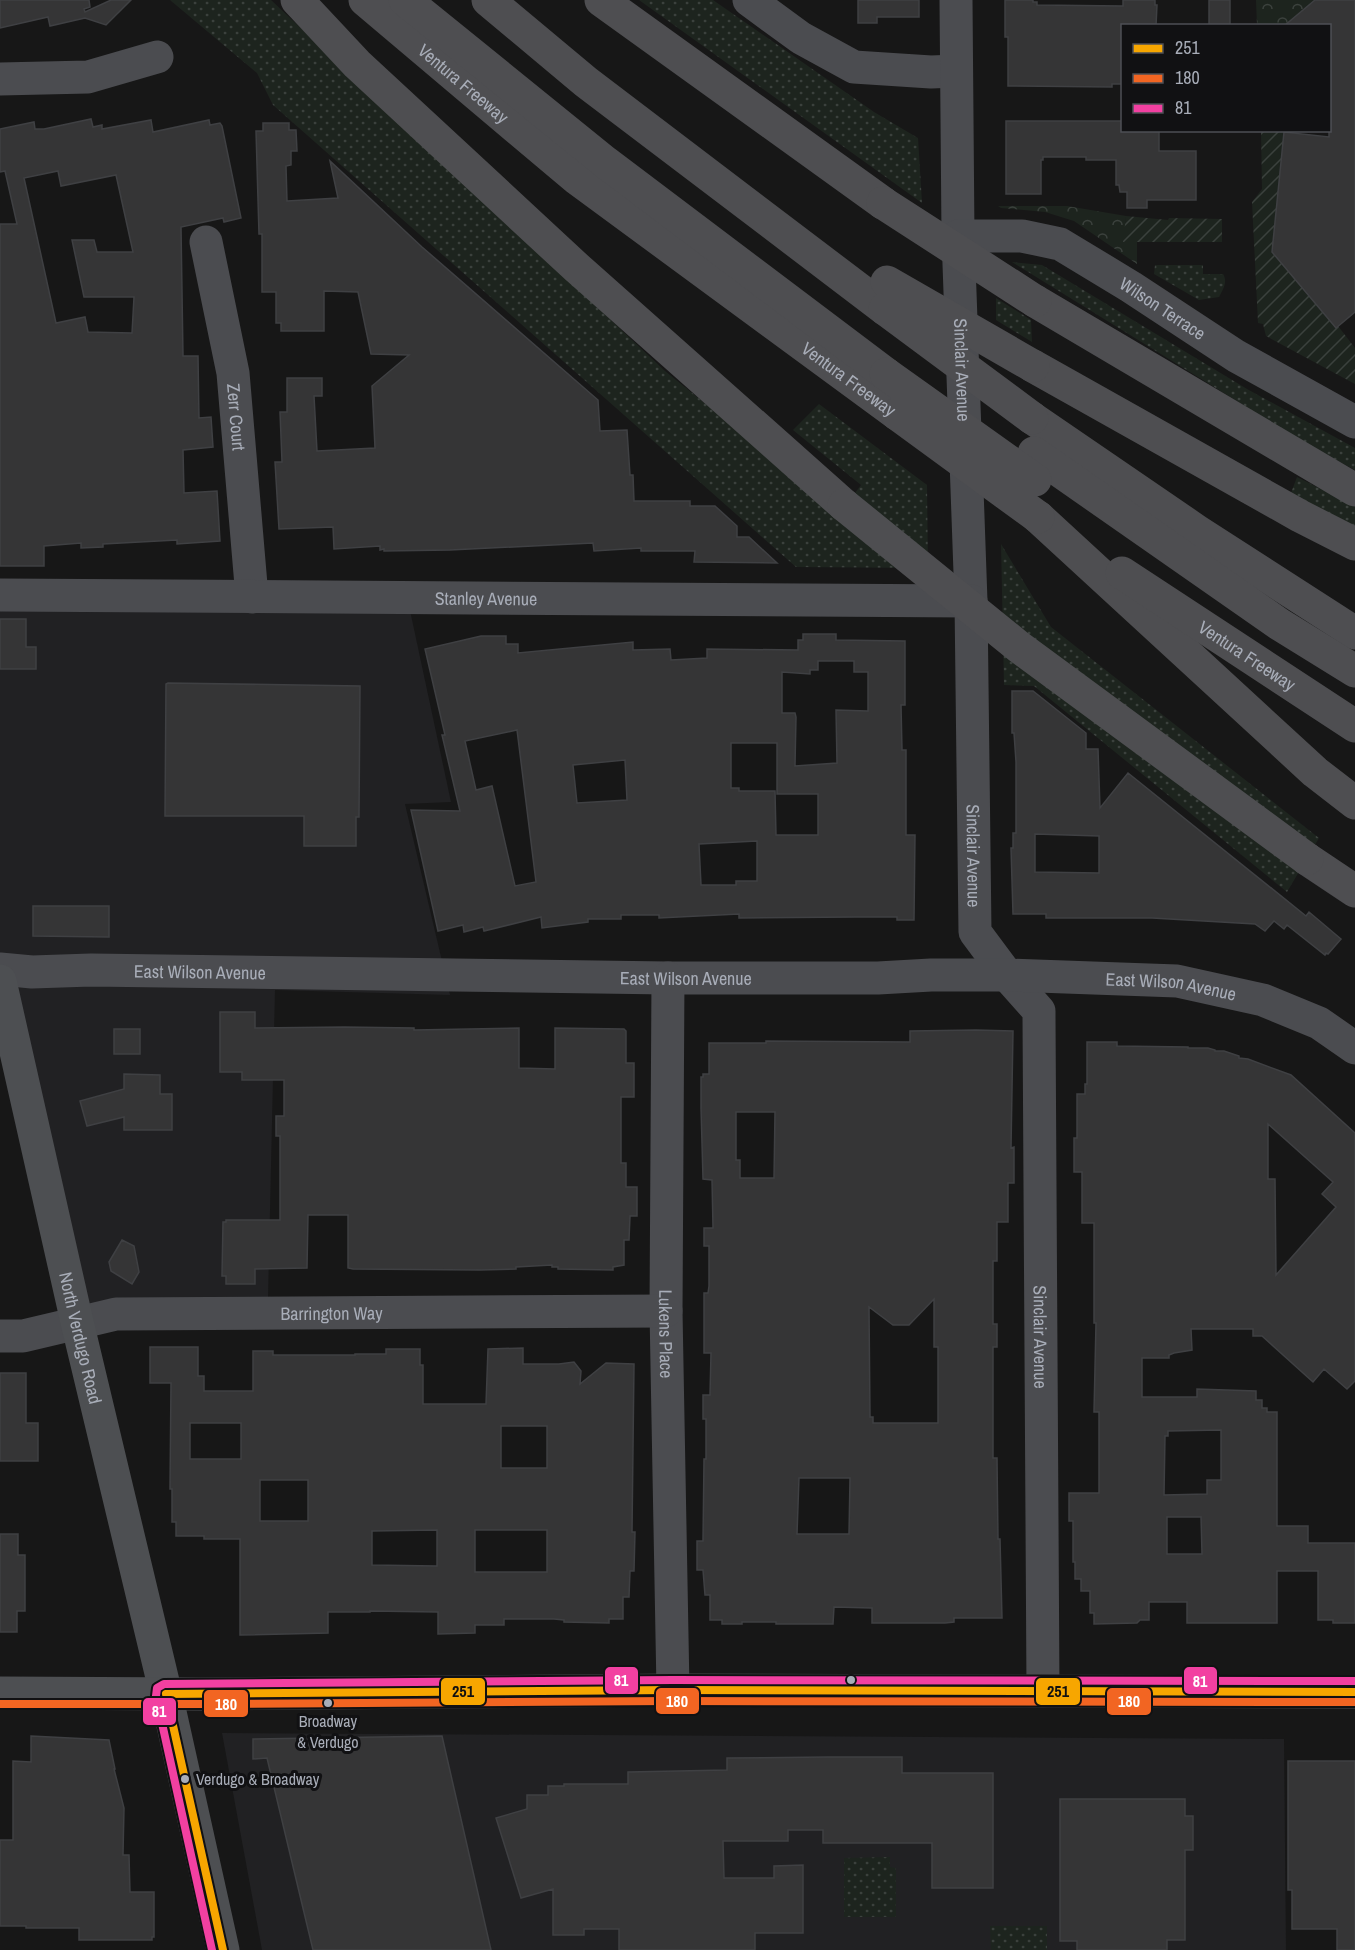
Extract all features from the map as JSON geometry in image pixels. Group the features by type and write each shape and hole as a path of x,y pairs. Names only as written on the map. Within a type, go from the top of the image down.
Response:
{"highway":[{"path":"297,0 357,64 558,251 844,505 1019,647 1355,891"},
{"name":"Ventura Freeway","path":"365,0 576,178 897,414 1038,517 1355,726"},
{"path":"405,0 606,162 886,362 1035,466 1355,671"},
{"path":"434,0 886,362"},
{"path":"488,0 586,82 886,296 1032,418 1197,531 1355,633"},
{"path":"601,0 883,202 1035,302 1355,490"},
{"path":"886,296 1033,366 1289,511 1355,544"},
{"path":"1035,466 1179,578 1355,691"},
{"path":"1038,517 1316,772 1355,804"},
{"path":"1197,531 1355,615"},
{"path":"1315,864 1355,902"}],"main road":[{"name":"North Verdugo Road","path":"0,981 77,1322 166,1694 223,1950"},
{"path":"0,1693 673,1690 1355,1692"}],"street":[{"path":"748,0 801,38 854,67 930,72 956,71"},
{"name":"Sinclair Avenue","path":"956,0 958,236 971,602 975,932 1007,975 1039,1011 1043,1691"},
{"path":"0,79 88,77 157,57"},
{"name":"Wilson Terrace","path":"958,236 1022,236 1060,244 1131,287 1236,356 1355,422"},
{"name":"Zerr Court","path":"206,242 234,373 252,597"},
{"name":"Stanley Avenue","path":"0,595 971,602"},
{"name":"East Wilson Avenue","path":"0,969 32,972 91,970 668,978 1007,975 1177,981 1263,1000 1319,1023 1355,1048"},
{"name":"Lukens Place","path":"668,978 666,1311 673,1690"},
{"name":"Barrington Way","path":"0,1336 22,1336 116,1314 666,1311"}],"shaded area":[{"path":"0,591 408,601 451,802 405,804 450,995 275,990 268,1299 62,1304 0,1018"},
{"path":"222,1733 1284,1739 1286,1950 262,1950"}],"green space":[{"path":"170,0 271,0 665,371 840,513 861,485 793,430 819,404 927,485 928,568 796,567 273,105 257,73"},
{"path":"639,0 713,0 874,112 918,138 922,203"},
{"path":"1256,0 1315,0 1290,21 1292,24 1257,24"},
{"path":"1261,132 1284,132 1272,252 1355,348 1355,384 1266,336 1263,324 1258,323 1252,202 1262,189"},
{"path":"998,206 1067,206 1126,216 1124,242 1137,242 1137,264 1074,221 1045,212"},
{"path":"1126,216 1168,220 1169,218 1222,219 1222,242 1123,242"},
{"path":"1012,262 1042,265 1247,389 1355,448 1355,470 1308,445"},
{"path":"1155,265 1203,265 1203,274 1223,274 1224,286 1219,297 1199,300 1154,274"},
{"path":"996,298 1031,320 1032,342 996,320"},
{"path":"1297,477 1355,506 1355,527 1291,493"},
{"path":"1001,544 1051,627 1319,838 1287,892 1034,686 1004,685"},
{"path":"890,1857 890,1867 896,1868 896,1917 844,1917 844,1858"},
{"path":"990,1926 1047,1926 1047,1950 991,1950"}],"building":[{"path":"0,0 89,0 90,7 84,9 85,12 111,0 131,0 106,25 85,18 50,26 48,17 0,28"},
{"path":"858,0 919,0 919,17 877,17 877,23 858,23"},
{"path":"1005,0 1033,0 1037,2 1037,5 1123,6 1123,0 1155,0 1155,5 1157,5 1156,24 1121,24 1121,84 1112,84 1112,87 1008,86 1008,37 1005,37"},
{"path":"1209,0 1230,0 1230,24 1209,24"},
{"path":"1315,0 1355,0 1355,312 1336,328 1272,252 1284,132 1329,137 1329,132 1331,132 1331,24 1286,24"},
{"path":"91,119 93,127 102,125 102,129 151,120 153,132 209,120 210,125 220,123 222,126 241,218 224,222 223,218 181,227 183,356 198,356 199,418 211,417 213,447 183,450 184,493 217,491 220,541 177,544 177,540 103,544 103,547 81,548 81,543 44,546 44,566 0,566 0,224 17,224 5,171 0,172 0,129 34,122 35,129","holes":["58,171 61,186 116,175 133,252 97,252 94,240 72,240 84,297 134,297 132,333 88,332 85,317 56,323 24,178"]},
{"path":"1006,121 1121,121 1121,132 1159,132 1159,151 1196,151 1196,200 1147,200 1147,208 1127,208 1127,192 1120,192 1119,185 1116,185 1116,160 1086,160 1086,157 1043,157 1041,160 1041,194 1006,194"},
{"path":"263,123 289,123 289,130 296,130 297,151 291,151 291,165 286,166 287,201 338,198 330,161 422,247 598,400 600,431 627,430 634,501 690,501 690,506 715,506 737,526 737,537 749,537 777,563 694,562 695,551 641,551 641,548 594,551 593,543 450,550 384,551 384,549 380,550 380,546 334,549 333,527 279,529 275,462 282,462 280,412 287,412 287,378 322,378 322,396 314,396 317,451 375,448 372,386 409,355 371,354 358,292 324,291 324,331 281,331 281,323 276,323 276,292 262,292 262,234 259,234 256,131 263,131"},
{"path":"0,619 26,619 26,647 36,647 36,669 0,669"},
{"path":"803,634 836,634 836,640 905,641 905,705 901,705 902,750 906,750 906,835 915,835 914,920 897,920 897,917 739,918 739,914 659,918 659,915 621,915 621,919 588,919 588,922 542,928 541,917 484,931 483,927 464,932 463,925 438,931 411,810 460,811 425,649 481,636 506,636 506,644 518,644 518,653 633,642 633,650 670,649 671,660 707,658 707,649 798,650 798,640 803,640","holes":["818,661 854,661 854,672 868,672 868,711 836,710 837,763 795,766 796,717 795,713 782,713 782,672 810,674 810,670 818,670","517,730 536,882 515,886 492,786 476,790 465,741","731,743 777,743 777,794 818,794 818,835 776,835 775,791 739,791 739,788 731,788","625,760 627,800 577,803 573,765","757,841 757,881 736,881 736,885 701,885 699,844"]},
{"path":"166,684 360,686 359,817 356,817 356,846 304,846 304,816 165,816"},
{"path":"1012,691 1033,691 1086,733 1086,749 1098,749 1100,808 1128,773 1306,916 1309,912 1341,939 1325,955 1287,925 1284,929 1274,921 1265,931 1255,924 1152,918 1046,918 1046,914 1013,914 1011,848 1013,848 1013,833 1016,833 1016,762 1014,733 1012,733","holes":["1035,834 1099,836 1099,873 1035,872"]},
{"path":"33,906 109,906 109,937 33,936"},
{"path":"220,1012 255,1012 255,1028 344,1027 414,1028 414,1030 519,1028 519,1068 555,1069 555,1028 624,1029 626,1031 626,1063 634,1063 634,1097 621,1097 621,1163 626,1163 626,1187 637,1187 637,1216 630,1216 629,1240 624,1240 624,1265 613,1267 613,1270 558,1269 552,1265 480,1270 353,1269 348,1268 348,1215 308,1215 307,1268 255,1269 255,1284 226,1284 226,1276 222,1276 223,1222 226,1220 280,1220 280,1136 276,1136 276,1116 284,1116 284,1080 242,1080 242,1072 220,1072"},
{"path":"114,1029 140,1029 140,1054 114,1054"},
{"path":"910,1031 1013,1031 1011,1148 1014,1147 1014,1183 1008,1183 1008,1222 997,1222 997,1261 993,1261 993,1324 997,1324 997,1347 993,1347 993,1458 997,1458 1002,1618 954,1618 954,1622 945,1623 872,1623 872,1608 834,1607 833,1624 742,1622 742,1624 722,1624 722,1620 710,1620 710,1595 705,1595 703,1570 697,1570 697,1541 703,1541 704,1459 706,1459 706,1419 703,1419 703,1395 710,1395 711,1353 704,1353 704,1293 708,1293 709,1286 709,1246 704,1246 704,1228 713,1228 712,1180 703,1179 701,1108 701,1077 703,1074 709,1074 709,1043 910,1042","holes":["736,1112 775,1112 774,1178 740,1178 740,1160 736,1160","934,1299 934,1347 938,1347 938,1423 873,1423 873,1417 870,1417 869,1307 893,1325 909,1325","799,1478 850,1478 849,1534 797,1534"]},
{"path":"1087,1042 1117,1042 1117,1046 1208,1048 1224,1051 1291,1075 1355,1133 1355,1381 1347,1389 1324,1369 1313,1382 1262,1336 1253,1336 1253,1329 1191,1329 1192,1350 1174,1353 1169,1355 1169,1358 1142,1358 1142,1397 1197,1397 1197,1389 1256,1391 1256,1400 1262,1400 1262,1408 1267,1408 1267,1412 1277,1412 1277,1526 1308,1526 1308,1543 1355,1543 1355,1623 1318,1620 1318,1571 1277,1571 1277,1623 1187,1623 1187,1602 1149,1602 1149,1620 1140,1620 1137,1623 1094,1624 1094,1613 1090,1613 1090,1591 1081,1591 1081,1579 1075,1579 1073,1521 1069,1521 1069,1493 1099,1493 1099,1412 1094,1412 1096,1323 1094,1323 1094,1223 1082,1223 1082,1172 1074,1172 1077,1094 1085,1094 1085,1084 1087,1084","holes":["1268,1124 1333,1182 1322,1194 1336,1207 1276,1275 1275,1179 1268,1179","1221,1430 1221,1480 1207,1480 1207,1494 1164,1495 1165,1436 1168,1436 1168,1431","1167,1517 1201,1517 1202,1554 1167,1554"]},
{"path":"124,1074 160,1075 160,1094 172,1094 172,1130 124,1130 124,1117 87,1126 80,1101 124,1089"},
{"path":"122,1240 134,1246 139,1272 132,1284 111,1271 109,1262"},
{"path":"150,1347 198,1347 198,1376 204,1376 204,1391 253,1391 253,1351 273,1351 273,1355 355,1355 386,1354 386,1349 420,1349 420,1365 423,1365 423,1404 486,1404 488,1349 523,1348 523,1364 574,1362 581,1371 580,1384 606,1363 634,1364 632,1532 635,1532 634,1571 630,1571 629,1597 623,1597 623,1619 609,1619 609,1623 564,1622 564,1620 554,1619 504,1619 504,1625 475,1625 475,1633 438,1634 438,1612 328,1612 328,1633 240,1635 240,1539 176,1536 176,1522 172,1522 172,1489 170,1489 171,1383 150,1383","holes":["190,1423 241,1423 241,1459 190,1459","501,1426 547,1426 547,1468 501,1468","260,1480 308,1480 308,1521 260,1521","437,1530 437,1566 372,1565 372,1531","475,1530 547,1530 547,1572 475,1572"]},
{"path":"0,1373 26,1373 26,1423 38,1423 38,1461 0,1461"},
{"path":"0,1534 18,1534 18,1555 25,1555 25,1611 17,1611 17,1632 0,1632"},
{"path":"31,1736 109,1740 124,1808 123,1855 129,1855 130,1892 154,1892 154,1937 152,1940 79,1940 79,1928 0,1926 0,1840 13,1840 13,1761 31,1762"},
{"path":"442,1736 491,1950 313,1950 267,1758 253,1759 253,1739"},
{"path":"902,1757 902,1773 993,1773 993,1888 932,1888 932,1843 823,1843 823,1830 788,1830 788,1841 723,1841 724,1878 774,1878 774,1866 803,1865 803,1933 755,1933 755,1950 619,1950 619,1929 584,1929 584,1935 553,1935 553,1889 521,1898 496,1818 527,1809 527,1795 548,1795 548,1786 628,1784 628,1772 727,1770 727,1758"},
{"path":"1288,1761 1355,1761 1355,1950 1337,1950 1337,1929 1292,1929 1292,1890 1288,1890"},
{"path":"1060,1799 1185,1799 1185,1816 1193,1816 1193,1850 1185,1850 1185,1940 1167,1940 1167,1950 1077,1950 1077,1941 1060,1941"}],"transit line":[{"name":"81","path":"212,1950 156,1696 157,1688 164,1684 673,1680 1355,1681"},
{"name":"251","path":"166,1694 673,1690 1355,1692"},
{"name":"251","path":"166,1694 223,1950"},
{"name":"180","path":"0,1704 673,1701 1355,1702"}],"place":[{"name":"Broadway & Verdugo","path":"328,1703"},
{"name":"Verdugo & Broadway","path":"185,1779"}]}
